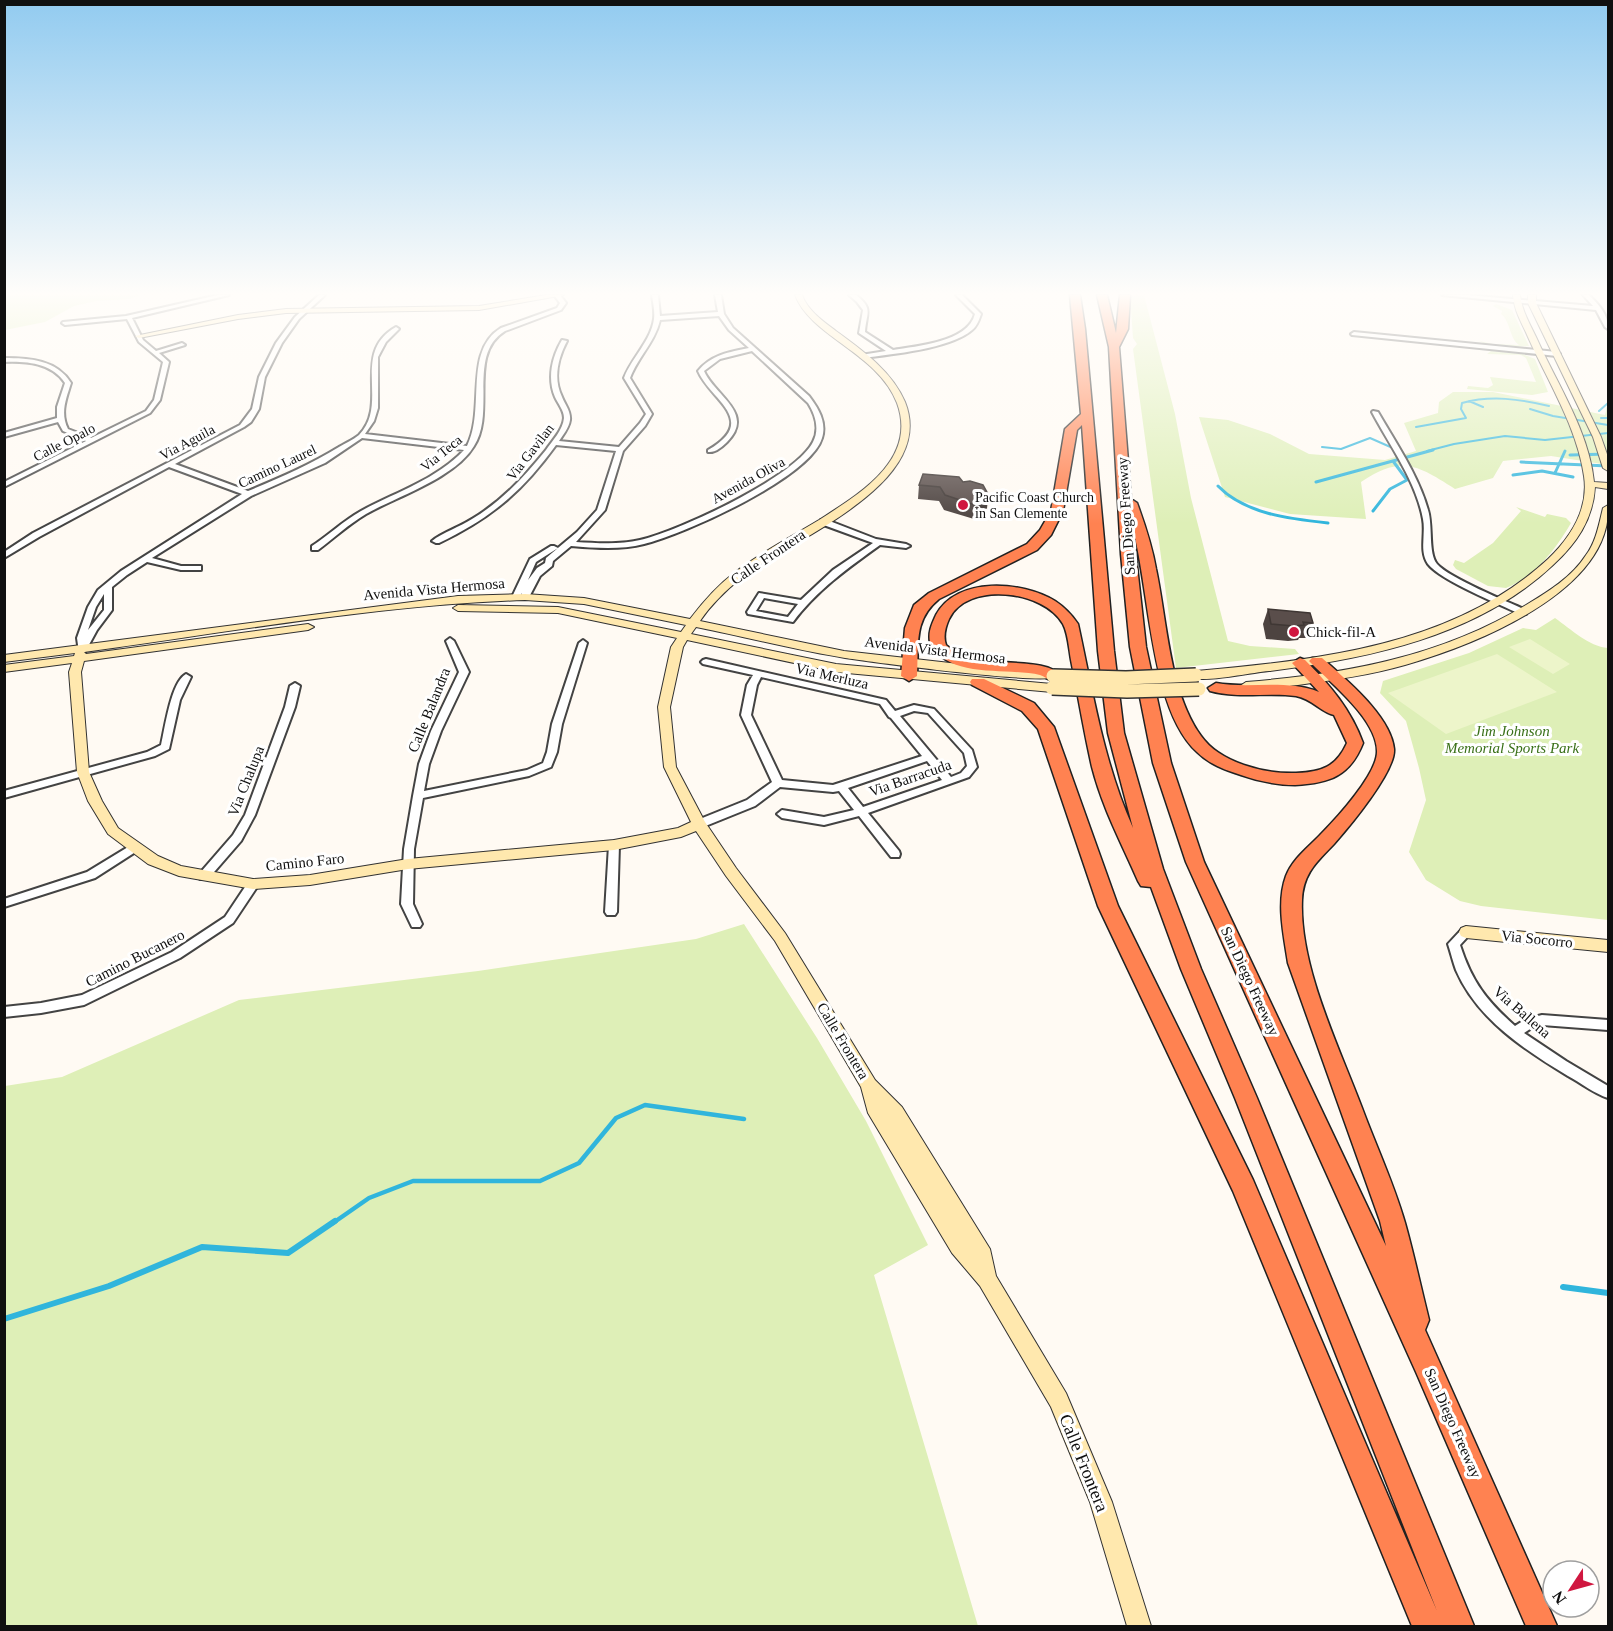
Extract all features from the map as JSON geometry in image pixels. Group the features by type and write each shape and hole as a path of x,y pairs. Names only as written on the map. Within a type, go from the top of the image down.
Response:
{"highway":[{"name":"San Diego Freeway","path":"1083,371 1106,651 1116,733 1154,868 1191,969 1246,1098 1459,1626"},
{"name":"San Diego Freeway","path":"1116,371 1128,554 1138,647 1162,763 1195,862 1426,1362 1542,1626"},
{"path":"909,670 912,628 919,608 934,596 1032,547 1046,532 1058,511 1071,429 1087,415"},
{"path":"1123,478 1140,530 1148,564 1166,662 1182,717 1196,741 1214,757 1243,770 1288,779 1321,777 1346,762 1355,743 1347,720 1317,661"},
{"path":"1053,682 1045,671 969,663 944,653 937,645 936,638 940,620 947,607 957,600 976,593 1016,592 1046,602 1058,609 1071,624 1091,727 1110,796 1162,912 1191,969"},
{"path":"1300,663 1325,678 1366,709 1387,751 1383,766 1331,835 1304,863 1296,877 1291,919 1298,963 1392,1221 1426,1362"},
{"path":"978,682 1028,706 1046,728 1108,906 1244,1188 1428,1626"},
{"path":"1216,688 1232,693 1285,690 1303,692 1322,700 1347,720"}],"main road":[{"name":"Calle Frontera","path":"878,371 895,388 903,404 907,428 902,452 876,486 824,522 738,575 716,594 693,623 677,647 664,707 665,736 670,767 699,824 731,872 780,937 869,1085 896,1112 983,1256 987,1279 1059,1400 1101,1502 1139,1626"},
{"name":"Avenida Vista Hermosa","path":"4,669 402,605 458,599 521,597 584,601 844,654 909,670 978,682 1053,682 1196,675 1317,661 1400,642 1456,623 1517,593 1548,569 1577,534 1589,496 1589,479 1583,447 1547,371"},
{"path":"1565,371 1597,437 1608,468"},
{"path":"1589,479 1608,480"},
{"path":"1589,479 1608,486"},
{"name":"Avenida Vista Hermosa","path":"4,659 80,655 459,608 558,610 836,668 1012,674 1053,682 1127,691 1216,688 1325,678 1366,672 1419,658 1469,639 1523,612 1558,589 1588,562 1599,538 1608,508"},
{"name":"Camino Faro","path":"80,655 75,672 83,772 95,801 113,831 133,848 179,871 253,884 310,880 408,864 614,845 648,840 699,824"},
{"name":"Via Socorro","path":"1466,932 1608,946"}],"street":[{"path":"56,371 65,376 68,383 60,407 59,420 65,430 92,441"},
{"name":"Calle Opalo","path":"4,485 148,412 157,400 164,371"},
{"name":"Via Aguila","path":"4,556 36,535 242,426 253,417 265,371"},
{"name":"Camino Laurel","path":"80,655 81,638 92,607 101,592 124,573 248,494 322,461 361,435 371,421 375,408 375,371"},
{"name":"Via Teca","path":"315,548 351,520 438,473 469,448 477,435 481,418 483,371"},
{"name":"Via Gavilan","path":"436,541 457,531 510,496 555,443 568,422 567,411 557,395 554,371"},
{"path":"521,597 526,571 533,561 561,552 593,522 604,506 610,473 621,449 644,426 649,414 627,378 629,371"},
{"path":"701,371 704,379 727,403 734,419 732,434 723,445 710,451"},
{"name":"Avenida Oliva","path":"568,543 617,545 641,542 674,532 787,474 806,459 817,443 821,424 817,410 777,371"},
{"path":"1376,414 1421,500 1428,521 1426,549 1428,560 1446,575 1523,612"},
{"path":"4,435 59,420"},
{"path":"361,435 469,448"},
{"path":"555,443 621,449"},
{"path":"170,465 248,494"},
{"path":"824,522 878,543 906,546"},
{"path":"803,603 762,595 751,612 790,620 803,603 836,572 878,543"},
{"path":"145,559 181,568 198,568"},
{"path":"521,597 531,582 549,564 545,559"},
{"path":"531,566 543,568"},
{"path":"80,655 108,610 108,588"},
{"path":"92,607 108,604"},
{"path":"87,618 102,617"},
{"name":"Calle Balandra","path":"416,924 408,904 408,864 424,764 436,731 464,672 450,641"},
{"path":"418,796 529,773 547,765 557,724 583,643"},
{"name":"Via Merluza","path":"706,662 883,702 949,781"},
{"path":"759,674 752,685 747,715 778,783"},
{"path":"4,795 152,754 166,747 175,700 186,677"},
{"name":"Via Chalupa","path":"204,876 237,838 250,815 291,707 295,686"},
{"name":"Via Barracuda","path":"782,814 824,821 862,811 949,781 964,775 972,767 969,752 931,711 914,708 892,715"},
{"path":"699,824 751,803 778,783 833,789 929,757"},
{"path":"842,787 895,854"},
{"path":"611,912 614,845"},
{"path":"4,903 91,875 133,848"},
{"name":"Camino Bucanero","path":"4,1012 84,1000 176,956 229,920 253,884"},
{"name":"Via Ballena","path":"1466,932 1454,944 1457,962 1471,988 1490,1011 1566,1069 1608,1092"},
{"path":"1515,1032 1530,1023 1542,1020 1608,1025"}],"green space":[{"path":"1136,371 1164,371 1175,414 1191,498 1228,641 1250,646 1295,649 1299,654 1176,668"},
{"path":"1531,371 1540,371 1548,392 1532,395 1467,389 1468,386 1488,388 1493,385 1490,377 1536,382"},
{"path":"1453,392 1493,392 1605,415 1608,402 1608,465 1551,456 1503,461 1493,478 1455,489 1419,469 1399,466 1388,468 1361,482 1366,519 1290,514 1225,497 1199,417 1228,420 1270,434 1309,454 1385,460 1416,451 1404,423 1438,413 1439,402"},
{"path":"1516,507 1545,517 1547,514 1566,518 1571,523 1544,561 1526,577 1506,588 1488,586 1456,569 1453,565 1455,560 1464,563 1493,543 1521,511"},
{"name":"Jim Johnson Memorial Sports Park","path":"1555,618 1587,641 1608,648 1608,920 1481,906 1460,901 1426,880 1409,852 1426,800 1419,768 1406,721 1380,693 1383,681 1469,653 1523,628 1536,630"},
{"path":"1530,639 1570,664 1553,674 1509,647"},
{"path":"1497,654 1557,692 1446,734 1388,693"},
{"path":"744,924 817,1038 866,1121 928,1245 874,1275 978,1626 5,1626 5,1086 62,1077 239,1000 478,971 696,939"}],"building":[{"path":"923,474 959,477 963,482 970,481 983,485 988,494 975,505 945,495 940,487 919,485"},
{"path":"1268,609 1310,613 1313,623 1303,622 1304,625 1294,626 1271,624"}],"waterway":[{"path":"1470,402 1506,399 1549,406"},
{"path":"1416,427 1466,418 1461,409 1462,403 1470,402"},
{"path":"1470,402 1483,407"},
{"path":"1599,411 1608,403"},
{"path":"1530,409 1553,416 1608,425"},
{"path":"1601,418 1608,418"},
{"path":"1427,451 1505,436 1545,440 1608,433"},
{"path":"1322,447 1341,449 1370,438 1395,449"},
{"path":"1316,482 1433,450"},
{"path":"1559,464 1565,451"},
{"path":"1570,455 1608,454"},
{"path":"1373,511 1390,489 1407,480 1393,461"},
{"path":"1521,462 1559,464"},
{"path":"1555,473 1559,464"},
{"path":"1559,464 1608,466"},
{"path":"1513,475 1542,471 1573,477"},
{"path":"1218,486 1241,503 1269,514 1328,523"},
{"path":"333,1223 369,1198 413,1181 540,1181 579,1163 616,1118 645,1105 744,1119"},
{"path":"4,1319 109,1286 202,1247 288,1253 335,1221"},
{"path":"1563,1287 1608,1293"}],"place":[{"name":"Pacific Coast Church in San Clemente","path":"963,505"},
{"name":"Chick-fil-A","path":"1294,632"}]}
